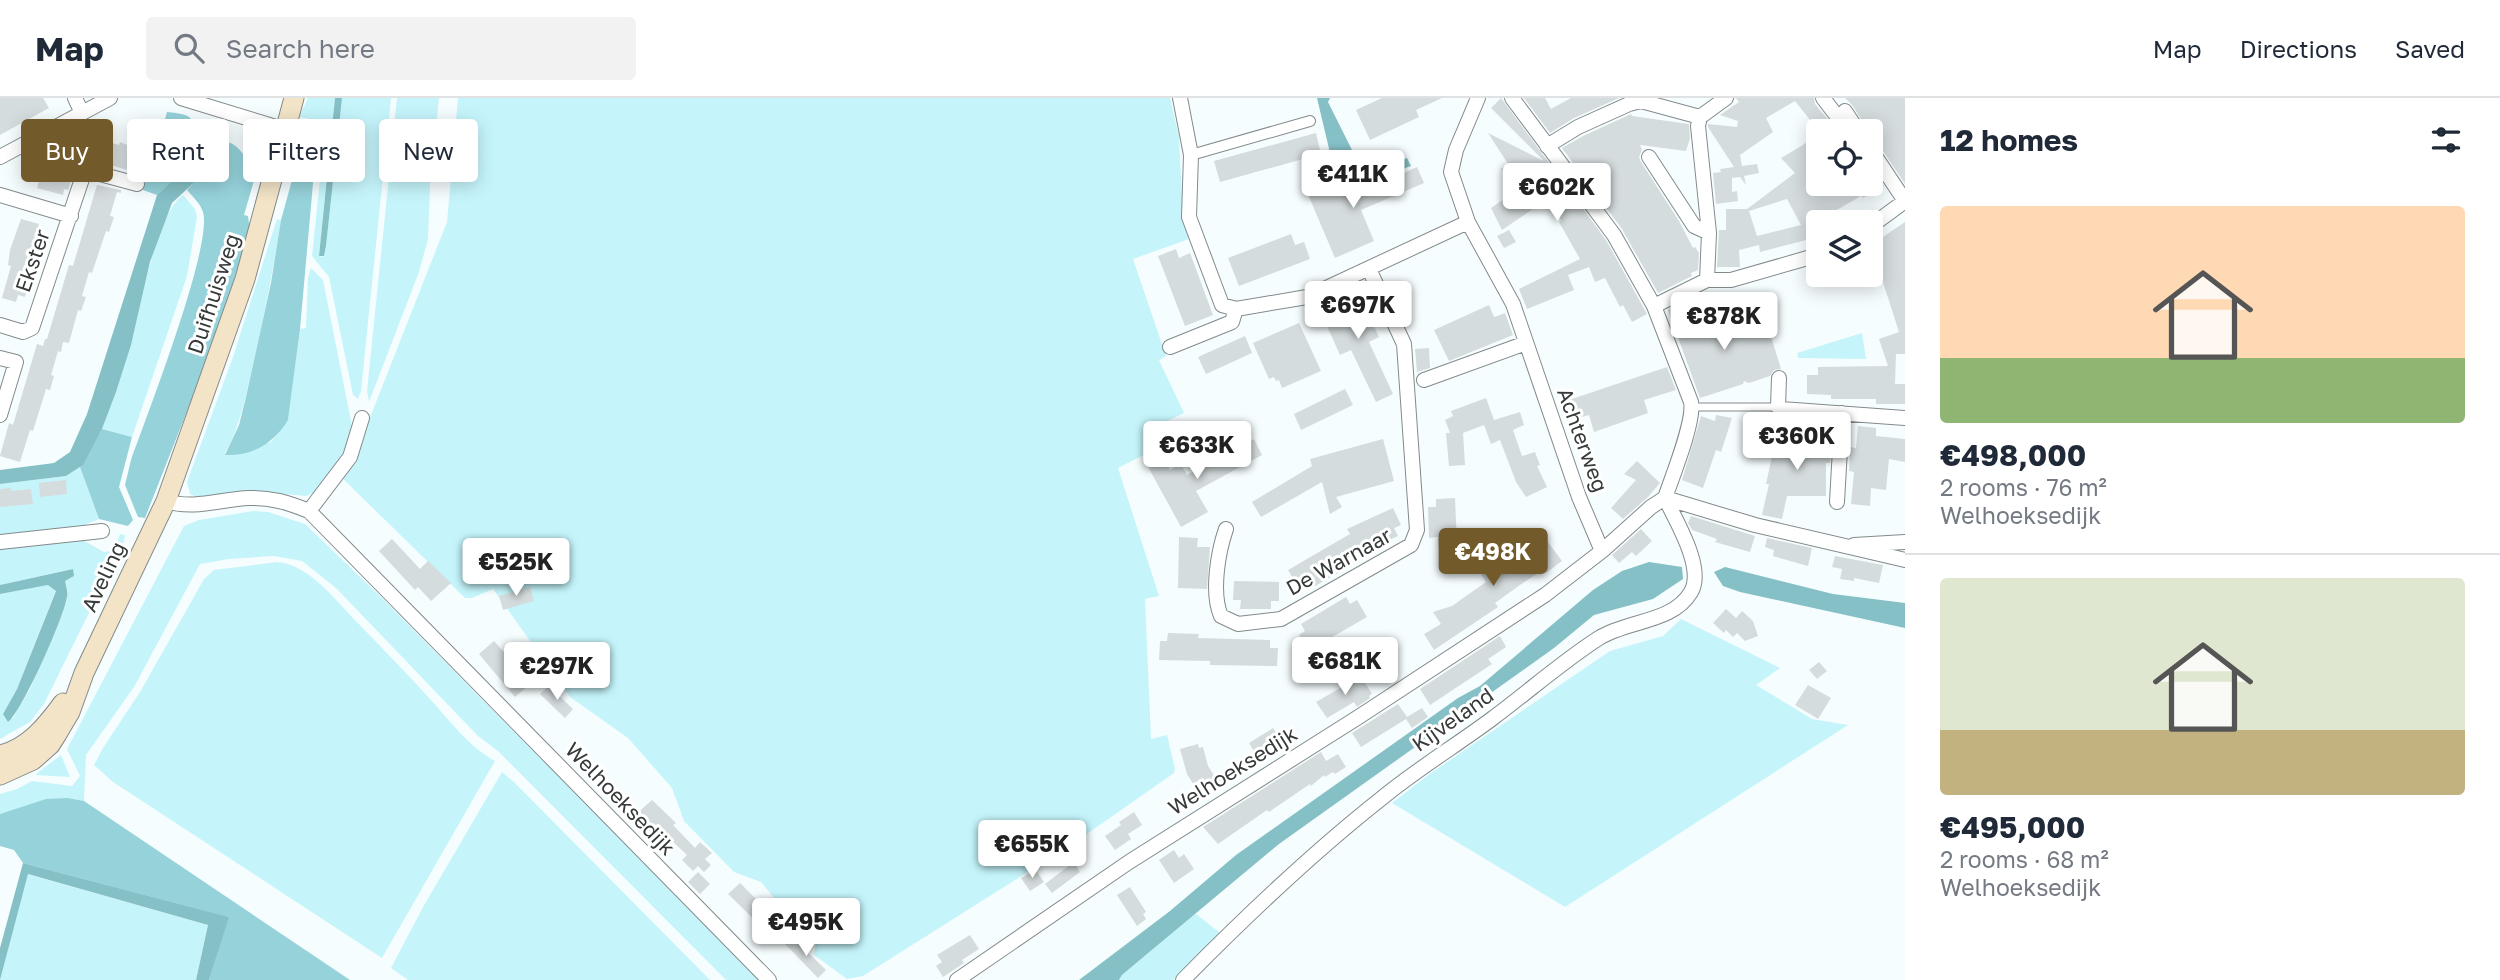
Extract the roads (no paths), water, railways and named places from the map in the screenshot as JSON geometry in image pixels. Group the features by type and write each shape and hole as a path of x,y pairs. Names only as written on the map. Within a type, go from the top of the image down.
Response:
{"main road":[{"name":"Duifhuisweg","path":"289,119 295,98"},
{"name":"Duifhuisweg","path":"166,501 245,278 272,182"},
{"name":"Aveling","path":"0,775 33,760 50,745 70,712 84,673 166,501"},
{"name":"Aveling","path":"0,755 22,747 50,721 84,673"}],"street":[{"path":"75,98 82,113"},
{"path":"0,157 110,98"},
{"path":"181,98 250,119"},
{"path":"1180,98 1191,155 1188,217 1222,305 1236,309 1307,297 1468,222"},
{"name":"Achterweg","path":"1478,98 1456,150 1451,172 1468,222 1513,304 1579,496 1602,551"},
{"path":"1512,98 1614,235 1654,306 1693,407 1665,498 1755,525 1905,560"},
{"path":"1707,281 1709,233 1698,125 1700,117 1726,98"},
{"path":"1823,98 1847,119"},
{"path":"1547,146 1578,127 1640,99 1700,117"},
{"path":"1191,155 1310,121"},
{"path":"1649,157 1694,226 1709,233"},
{"path":"1883,168 1905,201 1883,217"},
{"name":"Ekster","path":"0,325 23,332 32,328 85,170 137,184"},
{"name":"Ekster","path":"0,195 71,216"},
{"path":"1654,306 1707,281 1731,281 1806,259"},
{"name":"De Warnaar","path":"1226,529 1218,552 1217,607 1221,616 1238,624 1281,619 1411,545 1418,530 1404,344 1369,269"},
{"path":"1170,347 1232,322 1236,309"},
{"path":"1424,380 1526,343"},
{"path":"0,358 16,362 0,415"},
{"path":"1779,378 1778,407 1878,418 1905,418"},
{"path":"1837,502 1842,413"},
{"path":"309,511 350,457 362,418"},
{"name":"Welhoeksedijk","path":"166,501 194,506 249,498 281,500 309,511 769,980"},
{"name":"Welhoeksedijk","path":"957,980 1129,862 1534,602 1602,551 1665,498"},
{"name":"Kijveland","path":"1183,980 1247,915 1315,853 1383,797 1600,637 1679,606 1692,591 1697,576 1688,545 1665,498"},
{"path":"0,542 102,531"},
{"path":"1846,546 1868,542 1905,542"}],"lane":[{"path":"1693,407 1778,407"}]}
